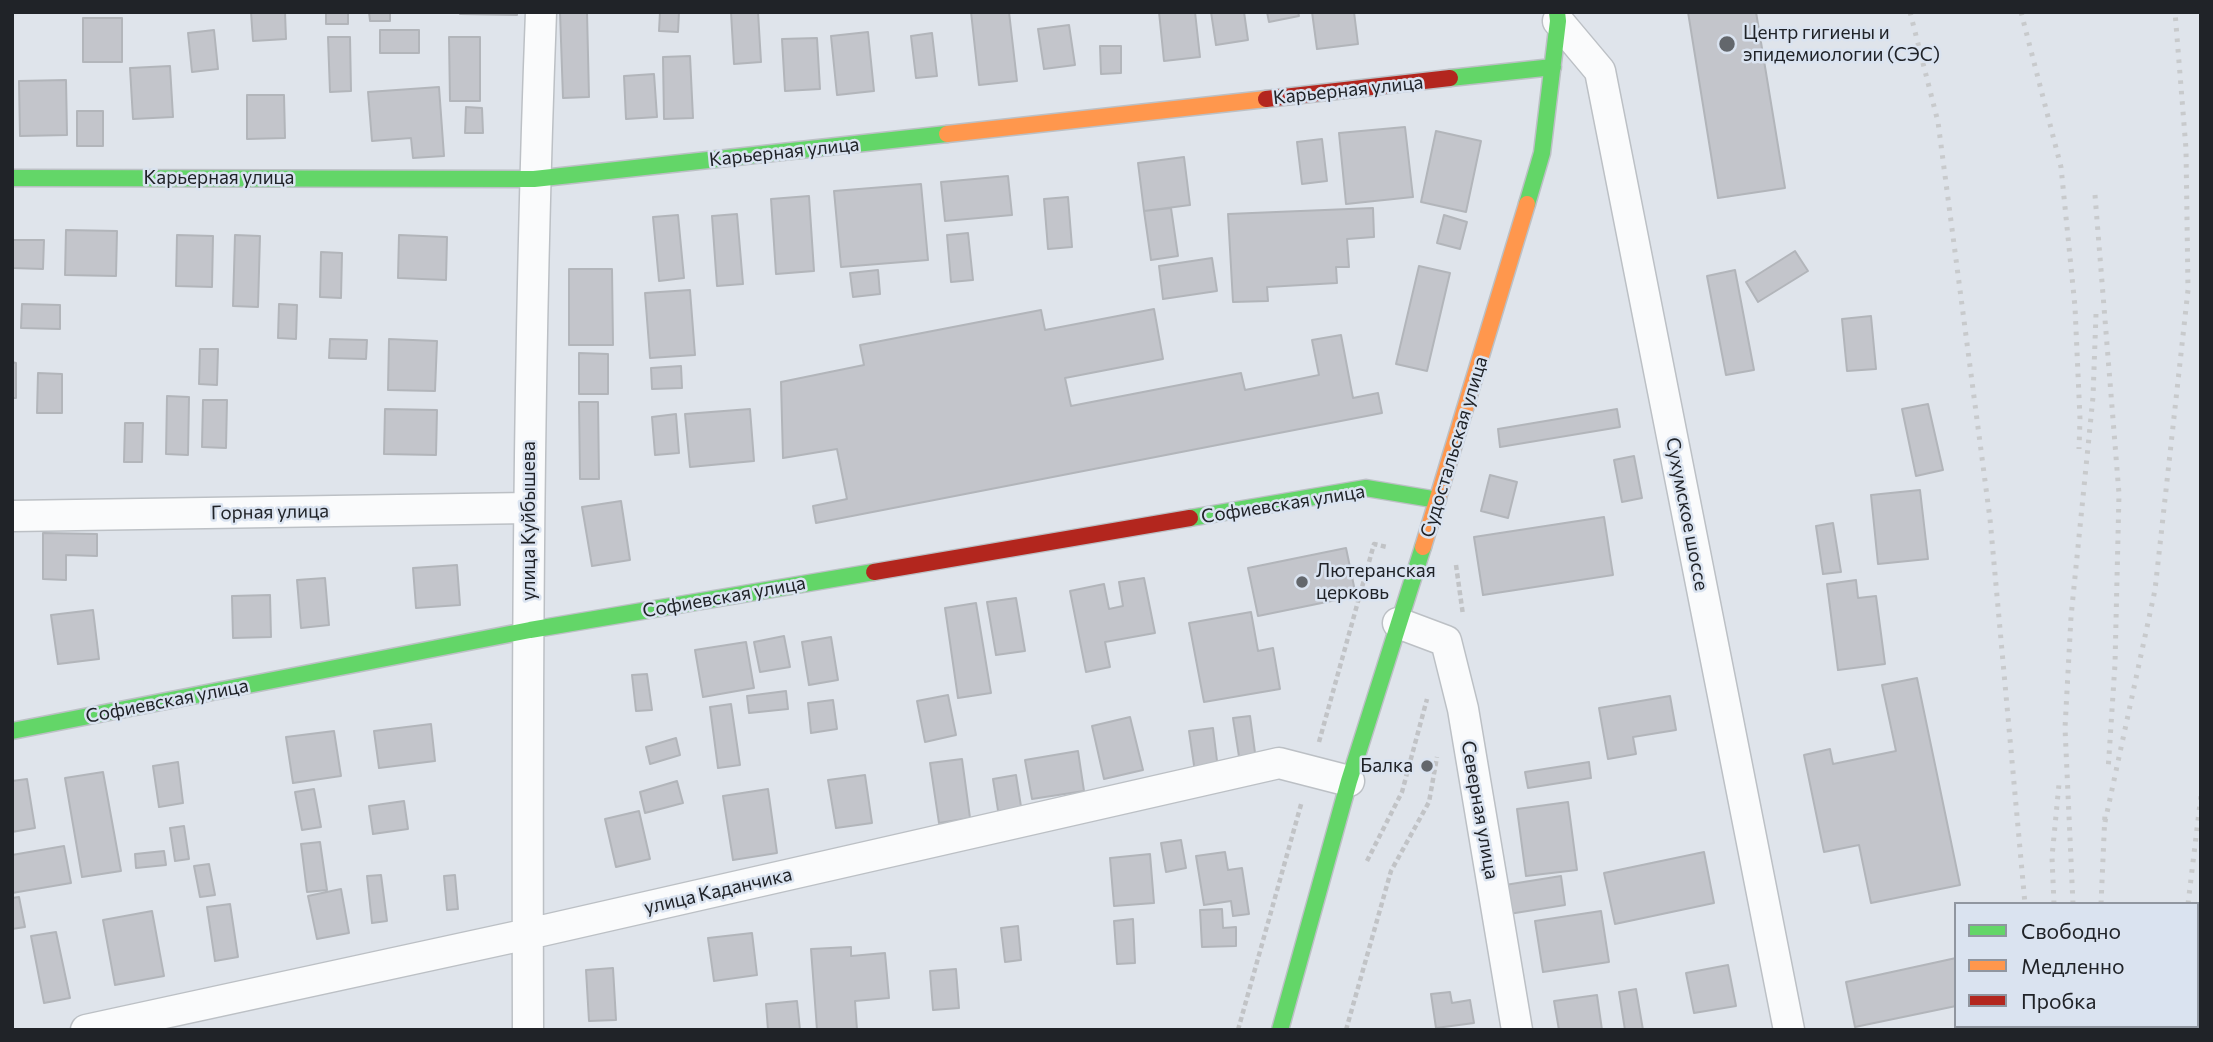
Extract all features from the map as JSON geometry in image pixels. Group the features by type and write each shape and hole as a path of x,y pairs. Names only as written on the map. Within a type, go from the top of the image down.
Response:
{"main road":[{"name":"Судостальская улица","path":"1280,1030 1349,781 1438,500 1542,153 1557,17"},
{"name":"Карьерная улица","path":"12,178 534,179 1553,67"},
{"name":"Софиевская улица","path":"12,732 530,630 1366,488 1438,500"}],"street":[{"name":"улица Куйбышева","path":"528,1030 528,508 534,179 541,12"},
{"name":"Сухумское шоссе","path":"1557,17 1600,71 1788,1030"},
{"name":"Горная улица","path":"12,516 528,508"},
{"name":"Северная улица","path":"1398,622 1446,641 1463,709 1517,1030"},
{"name":"улица Каданчика","path":"86,1030 527,934 1279,763 1349,781"}],"path":[{"path":"1364,871 1402,792 1429,694"},
{"path":"1346,1030 1391,871 1430,802 1438,755"}],"building":[{"path":"251,12 285,12 286,39 253,41"},
{"path":"326,12 348,12 348,24 326,24"},
{"path":"369,12 390,12 390,21 370,21"},
{"path":"517,12 517,15 460,14"},
{"path":"560,12 587,12 589,97 563,98"},
{"path":"660,12 679,12 678,32 659,31"},
{"path":"731,12 758,12 761,62 734,64"},
{"path":"971,12 1009,12 1017,81 979,85"},
{"path":"1159,12 1195,12 1200,57 1164,61"},
{"path":"1211,12 1244,12 1248,40 1216,45"},
{"path":"1267,12 1298,12 1299,16 1269,22"},
{"path":"1312,12 1354,12 1358,44 1317,49"},
{"path":"1688,12 1756,12 1785,188 1718,198"},
{"path":"83,18 122,18 122,62 83,62"},
{"path":"1069,25 1075,65 1044,69 1038,29"},
{"path":"214,30 218,69 192,72 188,33"},
{"path":"380,30 419,30 419,53 380,53"},
{"path":"868,32 874,91 837,95 831,36"},
{"path":"932,33 937,76 916,78 911,36"},
{"path":"328,37 350,37 351,91 330,92"},
{"path":"449,37 480,37 480,101 450,101"},
{"path":"817,38 820,89 785,91 782,39"},
{"path":"1100,46 1121,46 1121,73 1101,74"},
{"path":"690,56 693,118 664,119 663,57"},
{"path":"170,66 173,117 133,119 130,68"},
{"path":"654,74 657,117 626,119 624,76"},
{"path":"66,80 67,135 20,136 19,81"},
{"path":"439,87 444,156 413,158 411,138 372,141 368,92"},
{"path":"247,95 284,95 285,138 247,139"},
{"path":"466,107 482,108 483,133 465,133"},
{"path":"77,111 103,111 103,146 77,146"},
{"path":"1405,127 1413,197 1346,204 1339,133"},
{"path":"1436,131 1481,141 1466,212 1421,202"},
{"path":"1322,139 1327,181 1302,184 1297,142"},
{"path":"1184,157 1190,205 1144,211 1138,163"},
{"path":"1008,176 1012,215 945,221 941,182"},
{"path":"921,184 928,260 841,267 834,191"},
{"path":"809,196 814,271 776,274 771,199"},
{"path":"1068,197 1072,247 1048,249 1044,199"},
{"path":"1171,208 1178,256 1151,260 1144,211"},
{"path":"1373,208 1374,237 1347,239 1349,267 1336,267 1337,283 1267,287 1268,301 1233,302 1228,214"},
{"path":"737,214 743,284 717,286 712,216"},
{"path":"678,215 684,278 659,281 653,217"},
{"path":"1444,215 1467,222 1460,249 1437,243"},
{"path":"66,230 117,231 116,276 65,275"},
{"path":"968,233 973,280 951,282 947,235"},
{"path":"177,235 213,236 212,287 176,286"},
{"path":"235,235 260,236 258,307 233,306"},
{"path":"399,235 447,237 446,280 398,278"},
{"path":"12,240 44,240 43,269 12,268"},
{"path":"1795,251 1808,271 1758,302 1746,282"},
{"path":"321,252 342,253 341,298 320,297"},
{"path":"1212,258 1217,291 1163,299 1159,266"},
{"path":"1419,266 1450,273 1427,371 1396,364"},
{"path":"569,269 612,269 613,345 569,345"},
{"path":"878,270 880,294 853,297 850,273"},
{"path":"1735,270 1754,370 1726,375 1707,276"},
{"path":"690,290 695,355 650,358 645,293"},
{"path":"22,304 60,305 60,329 21,328"},
{"path":"279,304 297,305 296,339 278,338"},
{"path":"1154,309 1163,359 1065,378 1071,406 1241,373 1245,390 1319,375 1312,340 1341,335 1353,398 1378,393 1382,413 816,523 813,506 847,499 837,449 783,458 781,382 864,365 860,345 1041,310 1045,330"},
{"path":"1871,316 1876,369 1847,371 1842,319"},
{"path":"330,339 367,340 366,359 329,358"},
{"path":"389,339 437,341 435,391 388,390"},
{"path":"200,349 218,349 217,385 199,384"},
{"path":"579,353 608,354 608,394 579,394"},
{"path":"12,362 16,363 16,398 12,398"},
{"path":"681,366 682,388 652,389 651,368"},
{"path":"38,373 62,374 62,413 37,413"},
{"path":"167,396 189,397 188,455 166,454"},
{"path":"203,400 227,400 226,448 202,447"},
{"path":"579,402 598,402 599,479 580,479"},
{"path":"1928,404 1943,470 1916,476 1902,409"},
{"path":"385,409 437,410 436,455 384,454"},
{"path":"750,409 754,461 690,467 685,414"},
{"path":"1617,409 1620,427 1500,447 1498,429"},
{"path":"676,414 679,453 655,455 652,417"},
{"path":"125,423 143,423 142,462 124,462"},
{"path":"1634,456 1642,498 1622,502 1614,460"},
{"path":"1490,475 1517,482 1508,518 1481,511"},
{"path":"1920,490 1928,559 1878,564 1871,495"},
{"path":"621,501 630,560 592,566 582,507"},
{"path":"1604,517 1613,575 1483,595 1474,537"},
{"path":"1833,523 1841,572 1823,574 1816,526"},
{"path":"43,533 97,534 97,556 66,555 66,580 43,579"},
{"name":"Лютеранская церковь","path":"1346,548 1356,596 1258,616 1248,568"},
{"path":"457,565 460,605 416,608 413,568"},
{"path":"325,578 329,625 301,628 297,580"},
{"path":"1144,578 1155,633 1105,642 1110,667 1086,672 1070,591 1104,584 1109,609 1123,606 1119,582"},
{"path":"1856,580 1858,598 1876,596 1885,664 1838,670 1827,584"},
{"path":"270,595 271,637 233,638 232,596"},
{"path":"1016,598 1025,651 996,655 987,602"},
{"path":"976,603 991,693 958,698 945,608"},
{"path":"93,610 99,659 58,664 51,615"},
{"path":"1251,612 1258,651 1273,648 1280,689 1204,702 1189,623"},
{"path":"784,636 790,667 760,672 754,642"},
{"path":"831,637 838,680 809,685 802,642"},
{"path":"746,642 754,688 703,697 695,650"},
{"path":"647,674 652,710 636,711 632,675"},
{"path":"1917,678 1960,885 1871,903 1859,845 1824,852 1804,755 1830,749 1833,764 1896,751 1882,685"},
{"path":"786,691 788,709 749,713 747,696"},
{"path":"948,695 956,735 925,742 917,701"},
{"path":"1670,696 1676,730 1633,737 1636,754 1608,759 1599,708"},
{"path":"833,700 837,729 811,733 808,703"},
{"path":"731,704 740,765 718,768 710,707"},
{"path":"1250,716 1256,760 1240,763 1233,718"},
{"path":"1130,717 1143,770 1104,779 1092,726"},
{"path":"431,724 435,761 379,768 374,731"},
{"path":"1213,728 1218,769 1195,772 1189,731"},
{"path":"334,731 341,776 293,783 286,737"},
{"path":"676,738 680,755 650,764 646,747"},
{"path":"1078,751 1084,791 1032,799 1025,760"},
{"path":"962,759 970,818 939,823 930,763"},
{"path":"178,762 183,803 159,807 153,766"},
{"path":"1589,762 1591,778 1528,788 1525,772"},
{"path":"103,772 121,871 82,877 65,778"},
{"path":"865,775 872,823 836,828 828,780"},
{"path":"1016,775 1023,819 1000,823 993,779"},
{"path":"27,779 35,828 12,832 12,781"},
{"path":"677,781 683,803 645,813 640,792"},
{"path":"314,789 321,827 302,830 295,792"},
{"path":"768,789 777,853 733,860 723,796"},
{"path":"404,801 408,829 373,834 369,806"},
{"path":"1568,802 1577,870 1526,876 1517,809"},
{"path":"639,811 650,859 616,867 605,819"},
{"path":"184,826 189,859 175,861 170,828"},
{"path":"1181,840 1186,868 1166,872 1161,843"},
{"path":"320,842 327,890 307,892 301,844"},
{"path":"64,846 71,883 12,893 12,855"},
{"path":"164,851 166,865 136,868 135,854"},
{"path":"1225,852 1228,870 1242,868 1249,914 1233,916 1231,901 1204,905 1196,856"},
{"path":"1704,852 1714,903 1615,924 1604,873"},
{"path":"1150,854 1154,903 1114,906 1110,858"},
{"path":"209,864 215,895 200,897 194,866"},
{"path":"381,875 387,921 372,923 367,876"},
{"path":"455,875 458,909 447,910 444,876"},
{"path":"1561,876 1565,905 1509,914 1505,885"},
{"path":"341,889 349,933 317,939 308,896"},
{"path":"19,897 25,927 12,929 12,898"},
{"path":"230,904 238,957 215,961 207,907"},
{"path":"1222,909 1223,928 1236,927 1236,946 1202,947 1200,910"},
{"path":"152,911 164,976 115,985 103,920"},
{"path":"1601,911 1609,962 1543,972 1535,921"},
{"path":"1133,919 1135,963 1117,964 1114,921"},
{"path":"1018,926 1021,960 1005,962 1001,928"},
{"path":"56,932 70,998 44,1003 31,936"},
{"path":"752,933 757,975 714,981 708,938"},
{"path":"851,947 851,956 885,953 889,998 855,1001 857,1030 817,1030 811,949"},
{"path":"1954,958 1954,1006 1855,1027 1846,982"},
{"path":"1728,965 1736,1006 1694,1013 1686,973"},
{"path":"613,968 616,1020 589,1021 586,970"},
{"path":"956,969 959,1008 933,1010 930,971"},
{"path":"1636,989 1643,1030 1625,1030 1619,992"},
{"path":"1450,992 1452,1003 1470,1000 1474,1023 1436,1028 1431,994"},
{"path":"1597,995 1602,1030 1559,1030 1554,1001"},
{"path":"797,1001 800,1030 768,1030 766,1004"}],"railway":[{"path":"1910,12 1938,122 1990,519 2025,902"},
{"path":"2021,12 2061,167 2075,307 2079,449"},
{"path":"2105,822 2155,590 2188,290 2186,149 2175,12"},
{"path":"2095,195 2119,494 2115,664 2108,771"},
{"path":"2073,902 2065,728 2071,617 2093,397 2096,314"},
{"path":"2054,902 2052,857 2059,784"},
{"path":"2188,902 2201,795"},
{"path":"2101,902 2105,813"}],"traffic: fast":[{"path":"1527,204 1542,153 1557,12"},
{"path":"1450,78 1553,67"},
{"path":"12,178 534,179 947,134"},
{"path":"1190,518 1366,488 1438,500"},
{"path":"1280,1030 1349,781 1423,547"},
{"path":"12,731 530,630 874,572"}],"traffic: slow":[{"path":"947,134 1266,99"},
{"path":"1423,547 1527,204"}],"traffic: jam":[{"path":"1266,99 1450,78"},
{"path":"874,572 1190,518"}],"place":[{"name":"Центр гигиены и эпидемиологии (СЭС)","path":"1727,44"},
{"name":"Лютеранская церковь","path":"1302,582"},
{"name":"Балка","path":"1427,766"}]}
